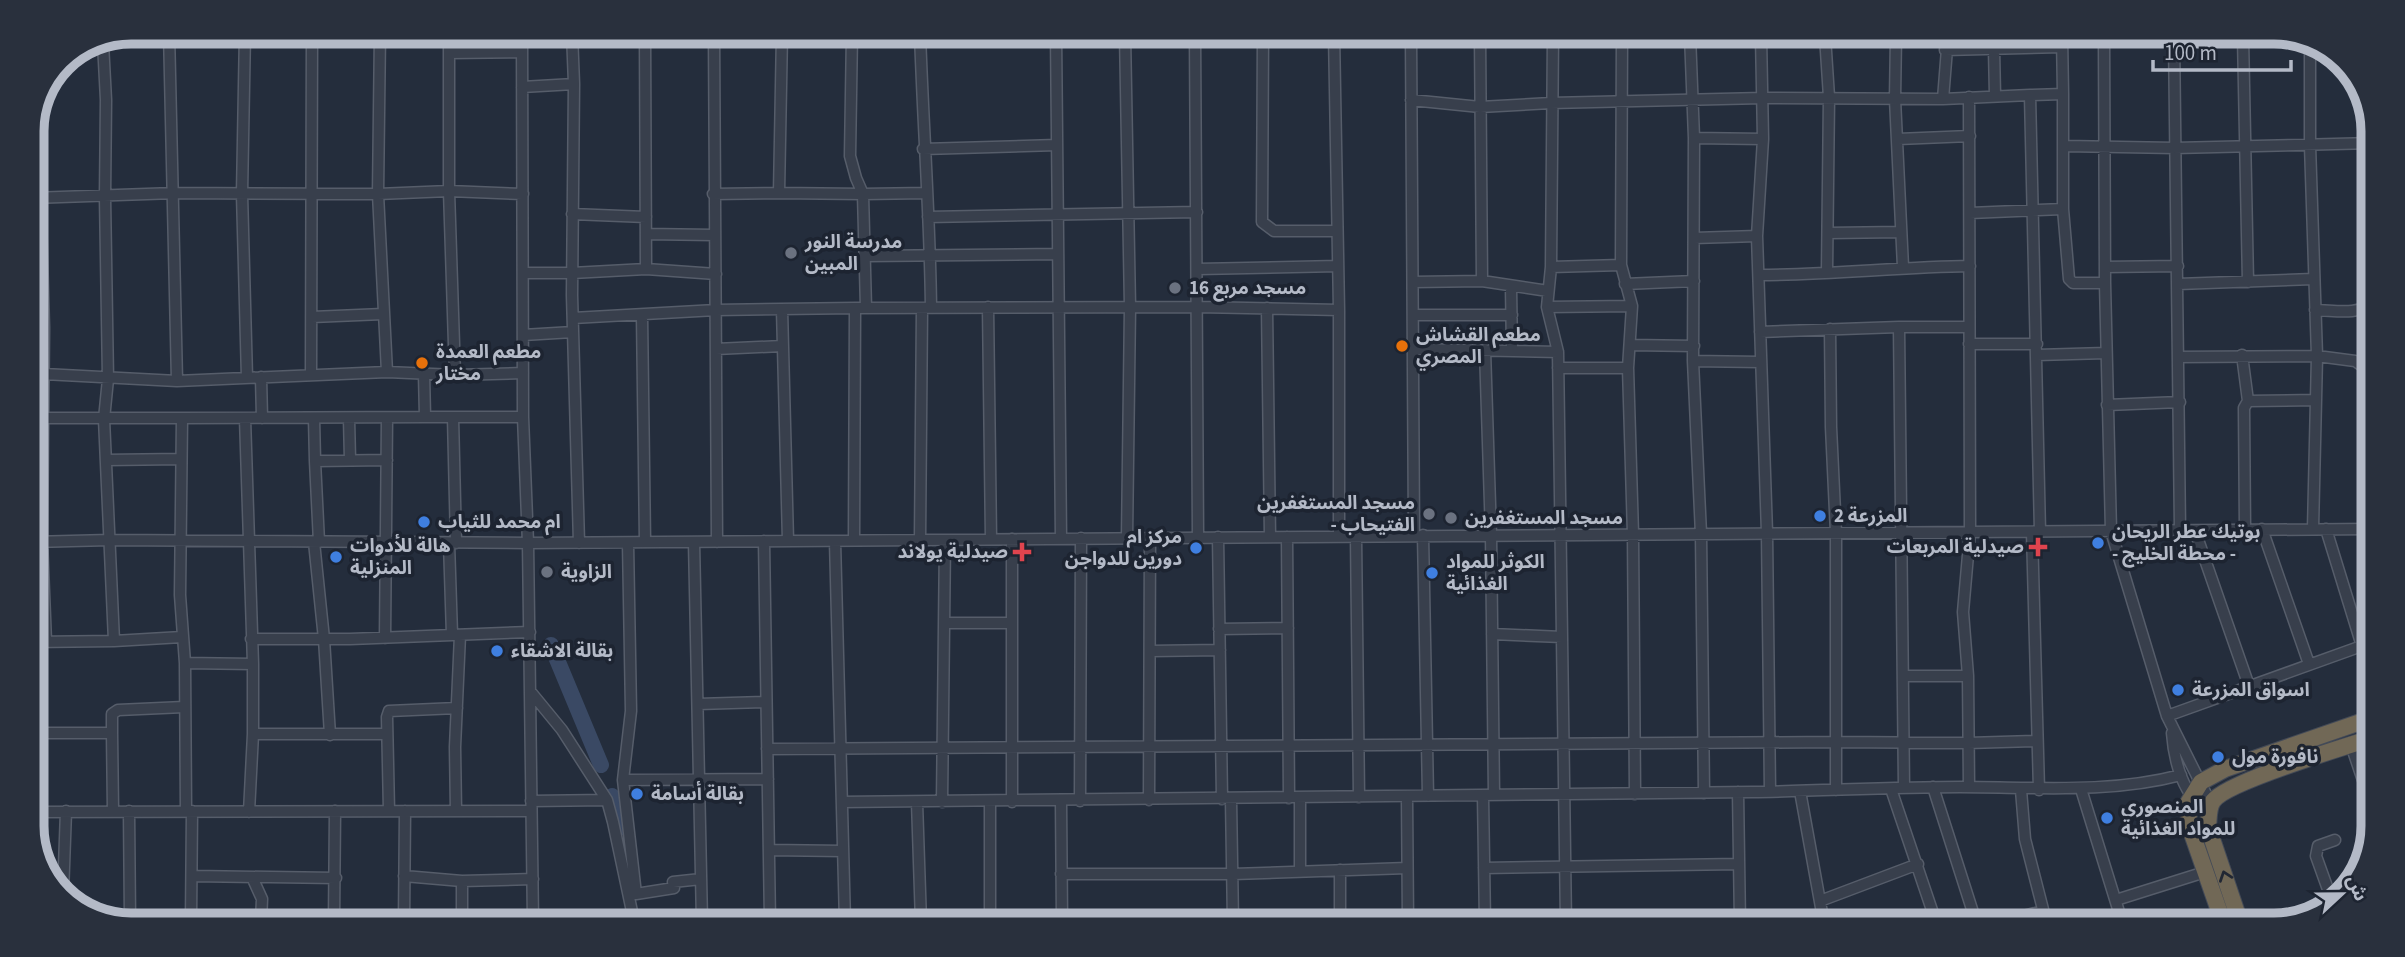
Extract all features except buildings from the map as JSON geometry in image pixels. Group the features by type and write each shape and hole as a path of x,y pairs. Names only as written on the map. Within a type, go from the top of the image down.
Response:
{"highway":[{"path":"2220,913 2189,825 2188,803 2201,782 2225,769 2361,722"},
{"path":"2237,913 2208,827 2211,806 2240,784 2361,742"}],"street":[{"path":"169,44 177,381"},
{"path":"245,44 242,194 247,378"},
{"path":"312,44 312,375"},
{"path":"379,44 378,194 387,372"},
{"path":"449,44 449,191 455,375"},
{"path":"522,44 523,417 530,632 533,913"},
{"path":"572,44 572,273 579,543"},
{"path":"645,44 646,269"},
{"path":"714,44 717,542"},
{"path":"779,193 782,44"},
{"path":"852,44 850,156 863,194 866,256 860,308 854,540"},
{"path":"920,44 923,149 930,254 920,540"},
{"path":"1056,44 1061,539"},
{"path":"1125,44 1130,307 1127,538"},
{"path":"1195,44 1198,537"},
{"path":"1263,44 1262,222 1273,231 1337,231"},
{"path":"1334,44 1339,310 1339,536"},
{"path":"1411,44 1413,349 1428,796"},
{"path":"1480,44 1482,281"},
{"path":"1553,44 1551,267 1547,307 1558,352 1566,913"},
{"path":"1622,44 1621,265 1632,306 1628,368 1633,534 1635,794"},
{"path":"1690,44 1694,138 1693,361 1701,534 1704,793"},
{"path":"1761,44 1763,139 1757,236 1767,533 1770,792"},
{"path":"1826,44 1829,97 1827,271"},
{"path":"1896,44 1895,99 1903,267"},
{"path":"1943,99 1946,44"},
{"path":"1945,50 2043,44"},
{"path":"2062,44 2065,146 2063,209 2071,281 2105,283"},
{"path":"2104,44 2106,354 2111,531 2169,721 2181,775 2191,797 2211,806"},
{"path":"2174,44 2180,530"},
{"path":"2243,44 2243,146 2248,282"},
{"path":"103,48 108,379 104,419 114,641"},
{"path":"1994,49 1995,96"},
{"path":"449,53 522,51"},
{"path":"2310,52 2309,145 2317,356 2313,529"},
{"path":"522,87 573,85"},
{"path":"1411,100 1480,107 1763,98 1943,99 2063,94"},
{"path":"2029,95 2037,350 2035,614 2039,790"},
{"path":"1969,97 1970,532 1963,612 1968,676 1969,788"},
{"path":"1898,139 1970,136"},
{"path":"1694,138 1763,139"},
{"path":"2065,146 2175,148 2361,143"},
{"path":"923,149 1057,145"},
{"path":"44,198 174,193 378,194 449,191 523,194"},
{"path":"713,194 927,193"},
{"path":"1970,213 2063,209"},
{"path":"928,217 1196,212"},
{"path":"572,214 646,217"},
{"path":"1829,233 1901,232"},
{"path":"646,234 714,234"},
{"path":"1694,238 1757,236"},
{"path":"866,256 1058,254"},
{"path":"1551,267 1621,265"},
{"path":"1198,269 1338,266"},
{"path":"1759,275 1970,266"},
{"path":"2105,267 2178,266"},
{"path":"523,273 646,269 716,274"},
{"path":"2178,284 2313,279"},
{"path":"1413,282 1482,281 1548,291"},
{"path":"1625,284 1694,281"},
{"path":"1511,286 1512,350"},
{"path":"1547,307 1632,306"},
{"path":"573,318 716,310 927,307 1339,310"},
{"path":"988,307 991,539"},
{"path":"1267,308 1270,537"},
{"path":"782,309 788,541"},
{"path":"2315,310 2361,310"},
{"path":"312,317 383,314"},
{"path":"642,315 645,542"},
{"path":"1413,315 1512,315"},
{"path":"1899,327 1905,788"},
{"path":"1760,332 1969,327"},
{"path":"1830,329 1830,428 1836,533 1836,790"},
{"path":"523,335 573,332"},
{"path":"1969,344 2106,354"},
{"path":"1631,345 1693,346"},
{"path":"716,349 782,346"},
{"path":"1413,349 1558,352"},
{"path":"1485,350 1494,745 1484,868 1485,913"},
{"path":"2242,355 2248,401 2244,408 2245,530"},
{"path":"2178,357 2317,356 2356,361 2361,365"},
{"path":"1693,361 1760,362"},
{"path":"1558,368 1628,368"},
{"path":"523,373 455,375 387,372 177,381 44,374 44,418 523,417"},
{"path":"425,374 425,418"},
{"path":"261,377 262,418"},
{"path":"2248,401 2316,400"},
{"path":"2107,405 2180,402"},
{"path":"182,418 180,541 184,707 193,876 191,913"},
{"path":"245,418 253,664 249,812"},
{"path":"314,418 317,542 330,735"},
{"path":"349,418 350,460"},
{"path":"385,638 388,543 387,418"},
{"path":"453,418 456,811"},
{"path":"106,460 181,459"},
{"path":"315,461 387,460"},
{"path":"2262,529 2309,664"},
{"path":"2326,529 2361,630"},
{"path":"44,542 579,543 2361,529"},
{"path":"2194,531 2249,686"},
{"path":"1356,536 1359,797"},
{"path":"1218,537 1221,747 1233,874 1233,913"},
{"path":"1287,537 1289,746 1300,871"},
{"path":"1080,801 1081,538"},
{"path":"1150,538 1150,800"},
{"path":"1012,539 1012,802"},
{"path":"942,802 945,540"},
{"path":"764,541 770,913"},
{"path":"835,541 845,913"},
{"path":"628,542 631,711 623,780 636,894 674,888 673,882 701,879"},
{"path":"694,542 702,913"},
{"path":"44,620 46,642 182,637"},
{"path":"944,623 1012,623"},
{"path":"1219,629 1288,628"},
{"path":"251,639 385,638 530,632"},
{"path":"1492,634 1562,637"},
{"path":"2169,721 2249,686 2361,646"},
{"path":"1151,651 1220,650"},
{"path":"185,663 253,664"},
{"path":"1903,676 1968,676"},
{"path":"530,691 562,730 607,800 632,913"},
{"path":"698,704 766,702"},
{"path":"113,811 112,714 118,710 184,707"},
{"path":"389,811 389,711 457,708"},
{"path":"2169,721 2211,806"},
{"path":"44,733 112,733"},
{"path":"253,734 387,734"},
{"path":"767,749 2036,741"},
{"path":"2351,745 2361,776"},
{"path":"842,802 1635,794 1905,788 2039,790 2081,789 2158,781 2181,775"},
{"path":"623,780 768,779"},
{"path":"1933,788 1973,913"},
{"path":"1892,789 1933,913"},
{"path":"2081,789 2120,913"},
{"path":"2021,790 2025,839 2043,911 2035,913"},
{"path":"1800,791 1822,913"},
{"path":"1738,792 1740,913"},
{"path":"1406,797 1408,913"},
{"path":"44,812 456,811 607,800"},
{"path":"1060,801 1062,913"},
{"path":"917,802 921,913"},
{"path":"990,802 990,913"},
{"path":"63,880 66,811"},
{"path":"129,811 130,913"},
{"path":"334,913 335,811"},
{"path":"404,913 405,811"},
{"path":"2330,894 2316,856 2318,846 2335,840"},
{"path":"769,850 844,851"},
{"path":"1484,868 1739,864"},
{"path":"1820,901 1917,864"},
{"path":"1061,874 1233,874 1407,868"},
{"path":"1340,870 1340,913"},
{"path":"2116,900 2205,872"},
{"path":"193,876 336,878"},
{"path":"404,876 462,881 533,879"},
{"path":"252,877 262,899 261,913"},
{"path":"462,881 462,913"}],"waterway":[{"path":"551,645 601,765"},
{"path":"612,796 619,828"}],"place":[{"name":"مدرسة النور المبين","path":"791,253"},
{"name":"مسجد مربع 16","path":"1175,288"},
{"name":"مطعم القشاش المصري","path":"1402,346"},
{"name":"مطعم العمدة مختار","path":"422,363"},
{"name":"مسجد المستغفرين - الفتيحاب","path":"1429,514"},
{"name":"المزرعة 2","path":"1820,516"},
{"name":"مسجد المستغفرين","path":"1451,518"},
{"name":"ام محمد للثياب","path":"424,522"},
{"name":"بوتيك عطر الريحان - محطة الخليج -","path":"2098,543"},
{"name":"صيدلية المربعات","path":"2038,547"},
{"name":"مركز ام دورين للدواجن","path":"1196,548"},
{"name":"صيدلية يولاند","path":"1022,552"},
{"name":"هالة للأدوات المنزلية","path":"336,557"},
{"name":"الزاوية","path":"547,572"},
{"name":"الكوثر للمواد الغذائية","path":"1432,573"},
{"name":"بقالة الاشقاء","path":"497,651"},
{"name":"اسواق المزرعة","path":"2178,690"},
{"name":"نافورة مول","path":"2218,757"},
{"name":"بقالة أسامة","path":"637,794"},
{"name":"المنصوري للمواد الغذائية","path":"2107,818"}]}
